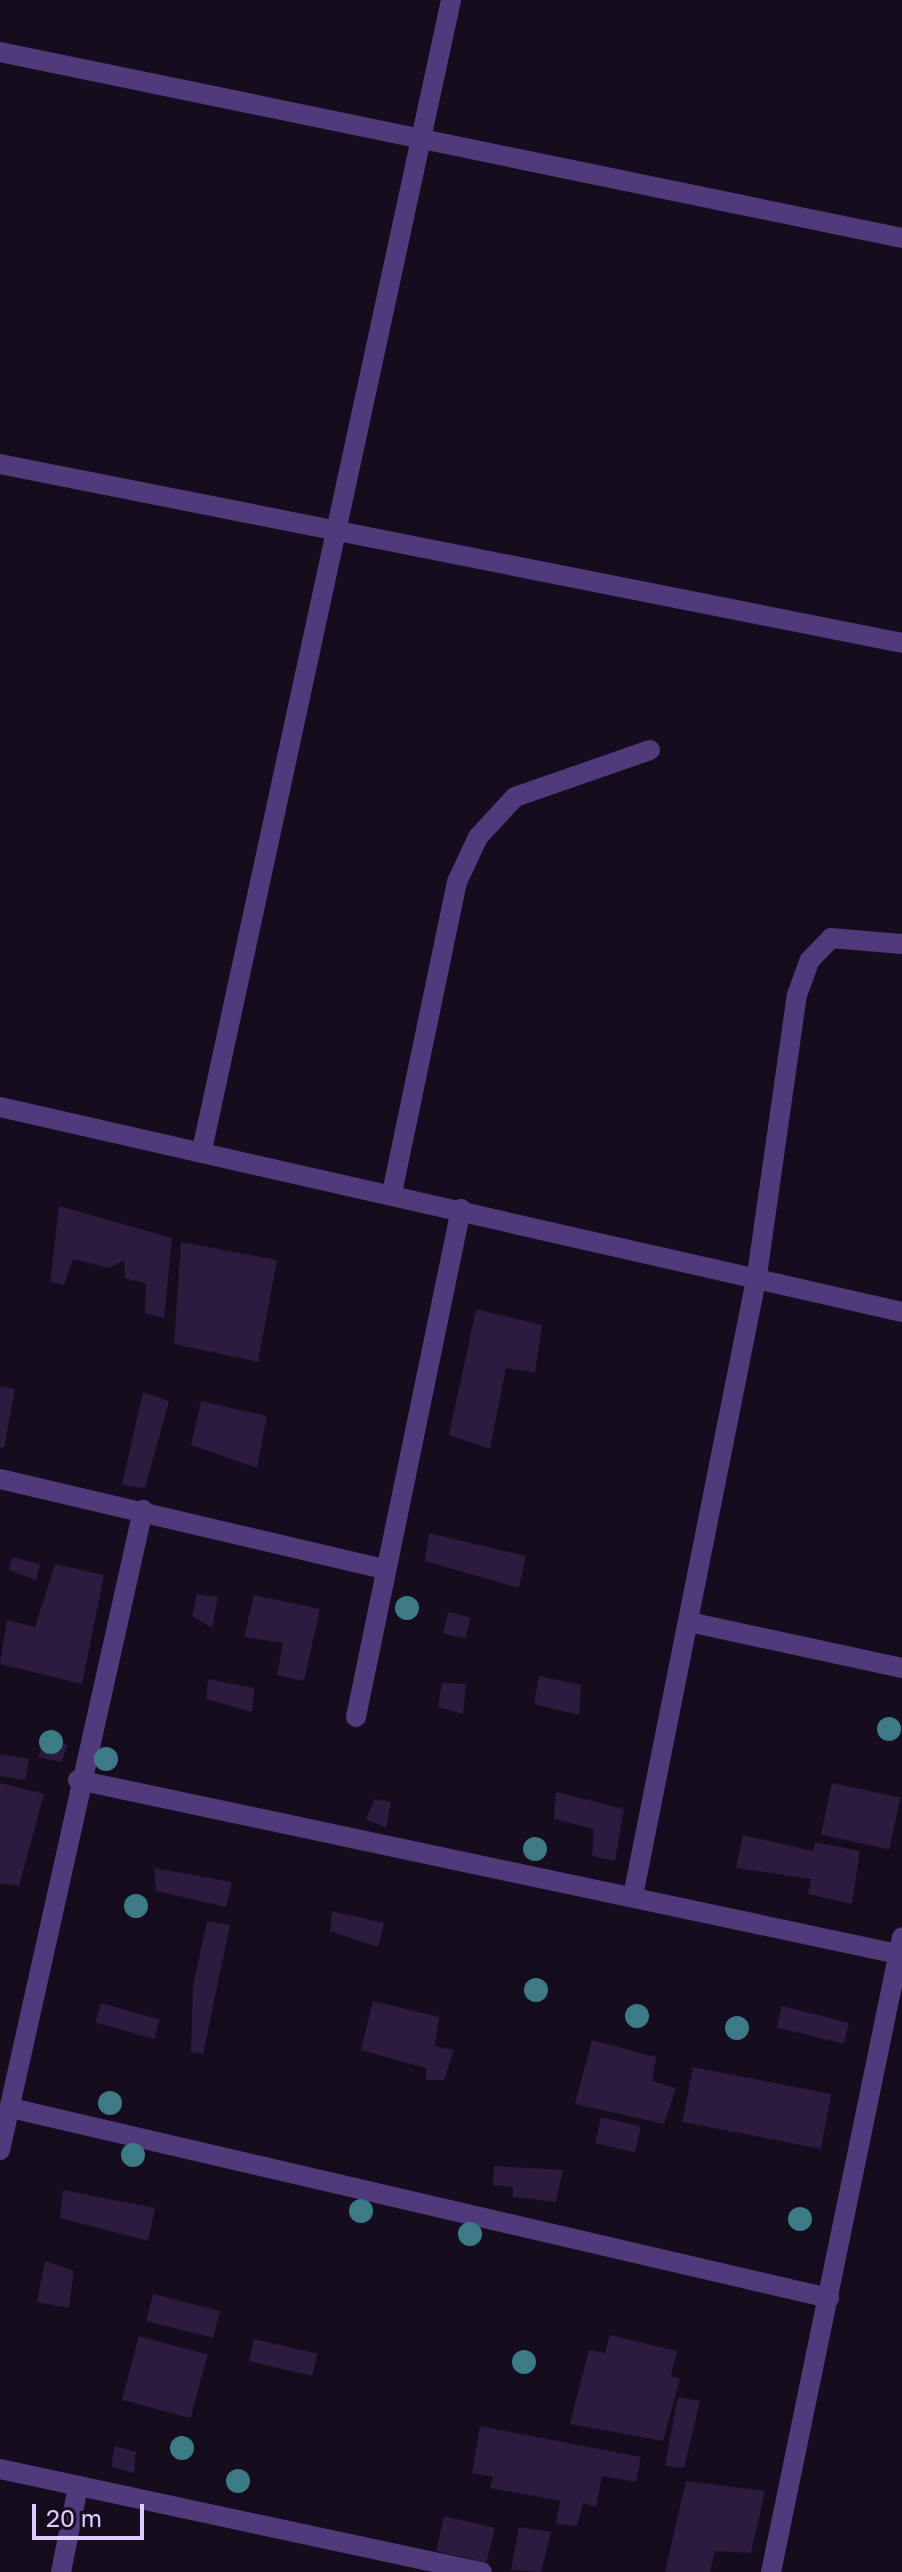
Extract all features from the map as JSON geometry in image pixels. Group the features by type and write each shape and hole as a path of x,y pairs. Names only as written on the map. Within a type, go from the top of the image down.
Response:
{"street":[{"path":"202,1150 451,0"},
{"path":"0,52 424,135 902,238"},
{"path":"0,464 902,643"},
{"path":"392,1193 457,882 478,837 515,797 650,750"},
{"path":"633,1896 757,1275 797,995 810,960 831,938 902,944"},
{"path":"0,1107 757,1275 902,1312"},
{"path":"356,1717 384,1569 461,1209"},
{"path":"0,1479 143,1510 384,1569"},
{"path":"0,2150 78,1780 143,1510"},
{"path":"689,1622 902,1668"},
{"path":"78,1780 633,1896 900,1945 771,2572"},
{"path":"11,2108 829,2298"},
{"path":"0,2469 482,2572"},
{"path":"61,2572 78,2487"}],"building":[{"path":"59,1206 172,1238 164,1318 145,1313 146,1284 125,1278 124,1260 110,1268 73,1259 64,1285 50,1282"},
{"path":"181,1242 277,1260 258,1362 174,1344"},
{"path":"476,1309 542,1325 535,1373 506,1368 490,1449 449,1435"},
{"path":"0,1386 15,1389 4,1448 0,1447"},
{"path":"143,1392 169,1401 145,1488 122,1485"},
{"path":"201,1401 267,1416 257,1468 191,1445"},
{"path":"429,1533 526,1556 519,1588 425,1561"},
{"path":"12,1557 40,1564 36,1580 9,1570"},
{"path":"55,1564 104,1575 82,1684 0,1664 7,1620 35,1627"},
{"path":"197,1594 218,1597 212,1628 192,1616"},
{"path":"254,1595 320,1609 304,1681 277,1675 283,1643 244,1637"},
{"path":"448,1612 470,1617 465,1639 443,1633"},
{"path":"539,1676 581,1685 579,1715 534,1704"},
{"path":"208,1679 254,1688 252,1712 206,1699"},
{"path":"442,1683 466,1684 463,1714 438,1707"},
{"path":"46,1739 68,1745 61,1762 38,1757"},
{"path":"0,1754 29,1759 25,1780 0,1776"},
{"path":"0,1783 44,1794 19,1886 0,1883"},
{"path":"832,1783 900,1798 889,1849 821,1835"},
{"path":"556,1792 624,1809 615,1861 592,1856 594,1829 554,1819"},
{"path":"375,1799 391,1802 386,1828 366,1819"},
{"path":"743,1835 813,1851 815,1842 860,1851 852,1904 808,1894 811,1879 736,1868"},
{"path":"154,1868 232,1882 226,1907 156,1891"},
{"path":"332,1911 384,1923 378,1947 330,1931"},
{"path":"207,1921 230,1925 203,2054 191,2052 193,1986"},
{"path":"373,2001 439,2017 435,2046 454,2050 444,2080 426,2080 426,2068 361,2050"},
{"path":"101,2003 160,2020 154,2039 95,2022"},
{"path":"782,2006 849,2023 844,2044 777,2027"},
{"path":"592,2040 656,2057 652,2081 676,2088 664,2124 575,2104"},
{"path":"693,2067 831,2094 821,2149 682,2122"},
{"path":"601,2117 641,2126 635,2153 595,2143"},
{"path":"494,2166 563,2170 556,2202 513,2197 513,2187 493,2185"},
{"path":"63,2190 155,2208 148,2241 60,2218"},
{"path":"45,2261 74,2271 69,2308 37,2302"},
{"path":"153,2294 220,2311 213,2338 146,2321"},
{"path":"610,2335 677,2351 671,2376 680,2379 663,2441 570,2424 589,2350 605,2353"},
{"path":"139,2336 208,2354 190,2418 122,2400"},
{"path":"254,2339 317,2354 312,2376 249,2361"},
{"path":"678,2397 700,2401 684,2468 665,2466"},
{"path":"480,2426 641,2457 636,2482 602,2476 596,2507 583,2503 577,2526 556,2524 560,2501 490,2488 493,2477 472,2473"},
{"path":"115,2446 136,2452 134,2473 111,2466"},
{"path":"686,2481 765,2491 751,2553 715,2551 710,2572 665,2572"},
{"path":"444,2516 495,2528 487,2563 436,2551"},
{"path":"519,2527 551,2532 541,2572 511,2570"}]}
